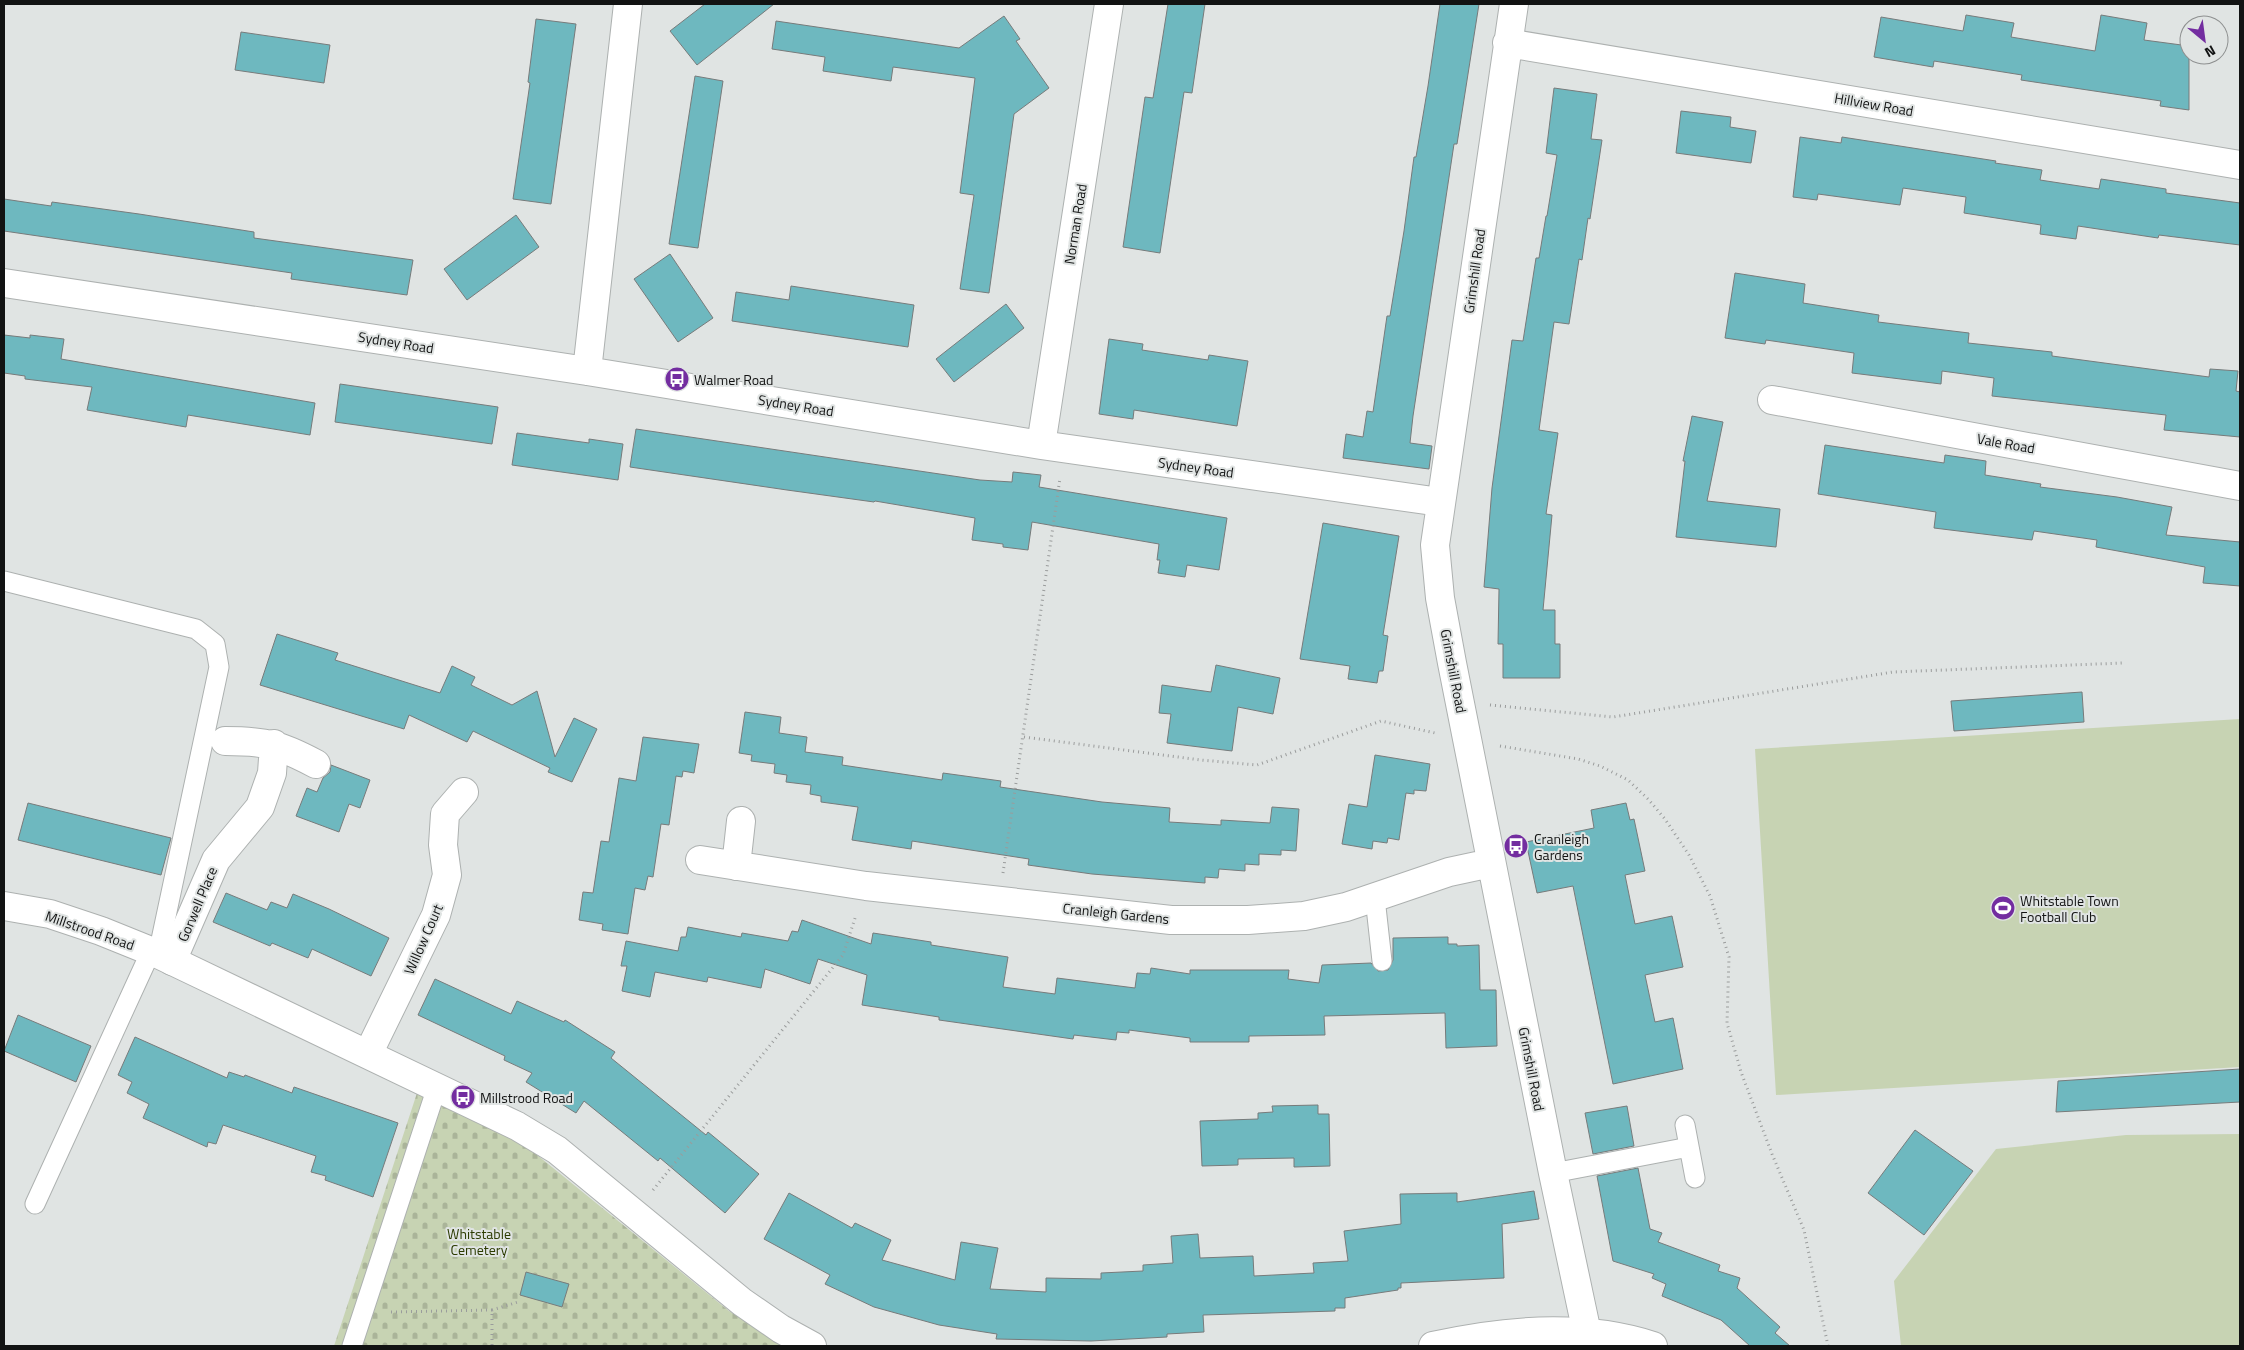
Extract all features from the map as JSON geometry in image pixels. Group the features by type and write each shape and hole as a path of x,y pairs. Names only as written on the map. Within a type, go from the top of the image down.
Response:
{"street":[{"path":"587,371 628,4"},
{"name":"Norman Road","path":"1052,446 1104,4"},
{"name":"Grimshill Road","path":"1514,4 1440,502 1435,545 1436,572 1491,862 1587,1333"},
{"name":"Hillview Road","path":"1508,43 2240,166"},
{"name":"Sydney Road","path":"4,283 587,371 1052,446 1440,502"},
{"name":"Vale Road","path":"1772,400 2240,486"},
{"path":"225,742 252,741 274,744 316,764"},
{"name":"Gorwell Place","path":"160,955 216,860 260,807 272,773 274,744"},
{"name":"Willow Court","path":"368,1054 436,915 446,875 443,845 445,814 464,792"},
{"path":"736,866 741,820"},
{"name":"Cranleigh Gardens","path":"700,860 866,886 1171,920 1248,920 1304,916 1346,908 1449,872 1491,862"},
{"name":"Millstrood Road","path":"4,906 50,914 101,931 160,955 517,1126 557,1150 742,1302 781,1329 812,1346"},
{"path":"1433,1346 1468,1338 1540,1332 1587,1333 1626,1338 1653,1346"}],"lane":[{"path":"4,581 196,629 215,644 219,667 160,955 35,1204"},
{"path":"1375,898 1382,961"},
{"path":"352,1346 437,1087"},
{"path":"1685,1125 1695,1178"},
{"path":"1553,1173 1689,1147"}],"path":[{"path":"999,900 1024,737 1052,446"},
{"path":"1460,702 1613,717 1894,672 2122,663"},
{"path":"1024,737 1201,760 1257,765 1381,721 1468,741 1578,759 1600,766 1628,780 1665,819 1689,855 1710,896 1729,957 1727,1023 1744,1081 1804,1230 1828,1346"},
{"path":"633,1214 843,955 866,886"},
{"path":"364,1312 492,1310 518,1302"},
{"path":"492,1310 492,1346"}],"green space":[{"name":"Whitstable Town Football Club","path":"2240,719 2240,1067 1776,1095 1755,749"},
{"name":"Whitstable Cemetery","path":"417,1093 504,1133 531,1150 729,1311 787,1346 334,1346"},
{"path":"2240,1134 2240,1346 1901,1346 1894,1281 1996,1149 2126,1135"}],"building":[{"path":"705,4 774,4 697,65 670,31"},
{"path":"1168,4 1205,4 1192,93 1184,92 1160,253 1123,247 1145,97 1153,98"},
{"path":"1440,4 1479,4 1457,144 1454,144 1410,443 1432,446 1429,469 1343,458 1346,434 1363,437 1367,411 1373,412 1387,316 1390,316"},
{"path":"1966,15 2014,23 2011,37 2095,51 2101,15 2147,23 2144,40 2179,45 2179,65 2189,65 2189,110 2160,106 2161,101 2021,80 2022,75 1934,61 1933,67 1874,57 1881,17 1963,31"},
{"path":"1004,16 1020,39 1016,41 1049,88 1014,114 989,293 960,289 974,195 960,193 975,78 893,67 891,81 823,71 825,57 772,49 776,21 959,48"},
{"path":"536,19 576,24 551,204 513,199 530,83 528,82"},
{"path":"241,32 330,45 324,83 235,70"},
{"path":"695,76 723,81 698,248 669,244"},
{"path":"1554,88 1597,94 1591,139 1602,140 1590,219 1588,218 1582,260 1579,259 1569,324 1554,322 1539,430 1558,433 1546,514 1552,515 1543,610 1555,610 1555,644 1560,644 1560,678 1503,678 1503,644 1498,644 1499,589 1484,587 1492,488 1512,340 1523,341 1536,258 1539,258 1557,155 1546,153"},
{"path":"1681,111 1731,117 1730,127 1756,131 1751,163 1676,153"},
{"path":"1800,137 1841,143 1842,137 1996,161 1995,163 2042,170 2040,180 2099,189 2101,179 2166,189 2166,193 2240,203 2240,245 2159,235 2158,238 2078,226 2076,239 2040,234 2041,225 1964,213 1966,197 1903,188 1900,205 1818,194 1817,200 1793,197"},
{"path":"4,199 51,206 52,202 139,214 254,232 254,238 413,260 407,295 291,279 292,273 4,231"},
{"path":"516,215 539,247 467,300 444,269"},
{"path":"670,254 713,318 678,342 634,279"},
{"path":"1735,273 1805,284 1803,303 1879,315 1878,322 1969,333 1968,343 2052,352 2052,356 2209,377 2210,369 2238,371 2236,391 2240,392 2240,437 2164,430 2166,415 1992,396 1994,378 1942,371 1941,384 1852,373 1854,353 1766,340 1765,344 1725,338"},
{"path":"791,286 914,305 908,347 732,321 736,292 789,300"},
{"path":"1006,304 1024,328 954,382 936,359"},
{"path":"4,335 30,338 30,335 64,339 61,359 315,403 310,435 188,415 186,427 87,410 92,387 25,379 25,376 4,373"},
{"path":"1109,339 1143,344 1142,350 1208,360 1209,355 1248,361 1237,426 1134,410 1133,419 1099,414"},
{"path":"340,384 498,407 492,444 335,422"},
{"path":"1692,416 1723,422 1707,501 1780,509 1776,547 1676,537 1685,461 1683,461"},
{"path":"636,429 980,480 1012,482 1013,472 1041,475 1039,487 1227,518 1219,570 1187,565 1185,577 1158,573 1160,560 1157,560 1159,544 1032,522 1028,550 1003,547 1003,544 972,540 975,518 875,501 630,467"},
{"path":"517,433 589,443 589,439 623,444 618,480 512,465"},
{"path":"1825,445 1944,463 1945,455 1986,461 1985,475 2041,484 2040,487 2117,497 2172,507 2166,535 2240,542 2240,586 2203,583 2205,567 2096,547 2097,540 2034,531 2032,540 1934,528 1936,512 1818,494"},
{"path":"1323,523 1399,536 1383,635 1388,636 1383,671 1379,671 1377,683 1348,679 1350,666 1300,659"},
{"path":"277,634 338,653 335,660 440,693 452,666 475,677 471,685 512,705 537,691 555,757 574,718 597,729 572,782 548,772 550,768 473,731 467,742 409,715 404,729 260,685"},
{"path":"1216,665 1280,678 1273,714 1238,707 1232,751 1167,743 1171,714 1159,713 1162,685 1211,692"},
{"path":"2082,692 2084,722 1954,731 1951,701"},
{"path":"745,712 781,717 779,733 807,737 805,752 843,757 842,765 942,780 943,773 1001,781 1000,787 1102,802 1170,808 1169,822 1221,825 1221,820 1270,823 1272,807 1299,809 1296,851 1281,850 1281,855 1259,854 1259,865 1245,864 1245,871 1219,869 1218,878 1205,877 1205,883 1092,874 1028,865 1029,859 912,841 911,849 852,840 858,807 821,802 821,796 810,794 811,785 786,782 787,775 774,773 775,764 751,761 752,755 739,753"},
{"path":"643,737 699,744 694,773 683,771 682,777 676,776 669,825 661,824 653,877 648,876 645,890 635,888 628,934 602,930 603,924 579,920 583,892 593,893 601,841 609,842 619,778 636,781"},
{"path":"1375,755 1430,764 1426,791 1414,790 1414,794 1406,793 1399,840 1388,838 1387,843 1373,841 1372,849 1342,844 1349,804 1367,807"},
{"path":"331,765 370,780 360,808 349,804 339,832 296,816 307,788 317,792 323,778 330,772"},
{"path":"28,803 171,838 161,875 18,840"},
{"path":"1626,803 1630,820 1634,819 1645,871 1625,875 1635,924 1672,916 1683,967 1645,975 1655,1022 1673,1018 1683,1069 1613,1084 1573,886 1537,893 1526,842 1594,828 1591,810"},
{"path":"226,893 267,910 271,902 287,908 293,894 389,938 371,976 312,949 308,958 272,943 270,946 213,922"},
{"path":"802,920 871,944 873,933 931,942 931,945 1008,957 1003,987 1055,994 1057,978 1135,988 1137,973 1150,974 1151,968 1190,974 1190,970 1289,970 1288,979 1319,983 1322,965 1371,963 1378,971 1388,970 1393,960 1393,938 1448,937 1448,944 1457,944 1457,946 1479,945 1480,990 1496,990 1497,1046 1446,1048 1445,1013 1324,1016 1325,1035 1249,1036 1249,1042 1190,1042 1190,1038 1129,1030 1129,1033 1117,1032 1116,1040 1074,1035 1073,1039 939,1020 939,1017 862,1005 867,975 818,959 810,984 765,969 761,988 708,977 707,982 655,972 650,997 622,991 627,966 621,966 626,941 678,951 681,937 686,937 688,927 741,937 742,933 788,941 792,931 798,932"},
{"path":"435,979 511,1014 517,1001 564,1022 565,1020 615,1052 611,1058 706,1135 708,1132 759,1174 725,1213 660,1158 658,1161 584,1101 576,1113 526,1082 532,1073 504,1060 505,1056 418,1015"},
{"path":"18,1015 91,1046 76,1082 4,1051"},
{"path":"135,1037 227,1078 229,1072 244,1077 245,1075 292,1093 294,1087 398,1123 373,1197 325,1180 326,1176 311,1172 316,1156 223,1125 216,1144 208,1142 207,1147 143,1118 149,1104 127,1093 132,1082 118,1075"},
{"path":"2240,1069 2240,1102 2056,1112 2058,1081"},
{"path":"1318,1105 1318,1114 1329,1114 1330,1166 1294,1167 1294,1158 1238,1159 1238,1165 1202,1166 1200,1121 1258,1119 1258,1113 1273,1112 1272,1106"},
{"path":"1627,1106 1634,1146 1593,1154 1585,1113"},
{"path":"1915,1130 1973,1171 1924,1235 1868,1193"},
{"path":"1638,1168 1650,1229 1662,1233 1658,1242 1720,1265 1718,1271 1740,1278 1737,1288 1780,1327 1775,1333 1790,1346 1750,1346 1721,1320 1662,1296 1666,1284 1652,1278 1654,1274 1613,1261 1597,1176"},
{"path":"1534,1191 1539,1219 1502,1224 1504,1278 1401,1283 1401,1288 1398,1288 1398,1290 1345,1298 1345,1308 1335,1308 1335,1311 1203,1315 1204,1332 1167,1334 1167,1337 1091,1341 996,1339 997,1334 939,1325 874,1307 825,1284 830,1275 764,1239 789,1193 852,1228 855,1223 891,1240 882,1260 955,1280 961,1242 998,1248 990,1289 1046,1292 1046,1278 1101,1279 1101,1273 1143,1271 1143,1265 1173,1263 1171,1236 1198,1234 1200,1258 1253,1256 1254,1276 1314,1273 1313,1263 1348,1261 1344,1231 1401,1224 1400,1194 1457,1193 1457,1202"},
{"path":"526,1272 569,1284 562,1307 520,1295"}],"place":[{"name":"Walmer Road","path":"677,379"},
{"name":"Cranleigh Gardens","path":"1516,846"},
{"name":"Whitstable Town Football Club","path":"2003,908"},
{"name":"Millstrood Road","path":"463,1097"}]}
